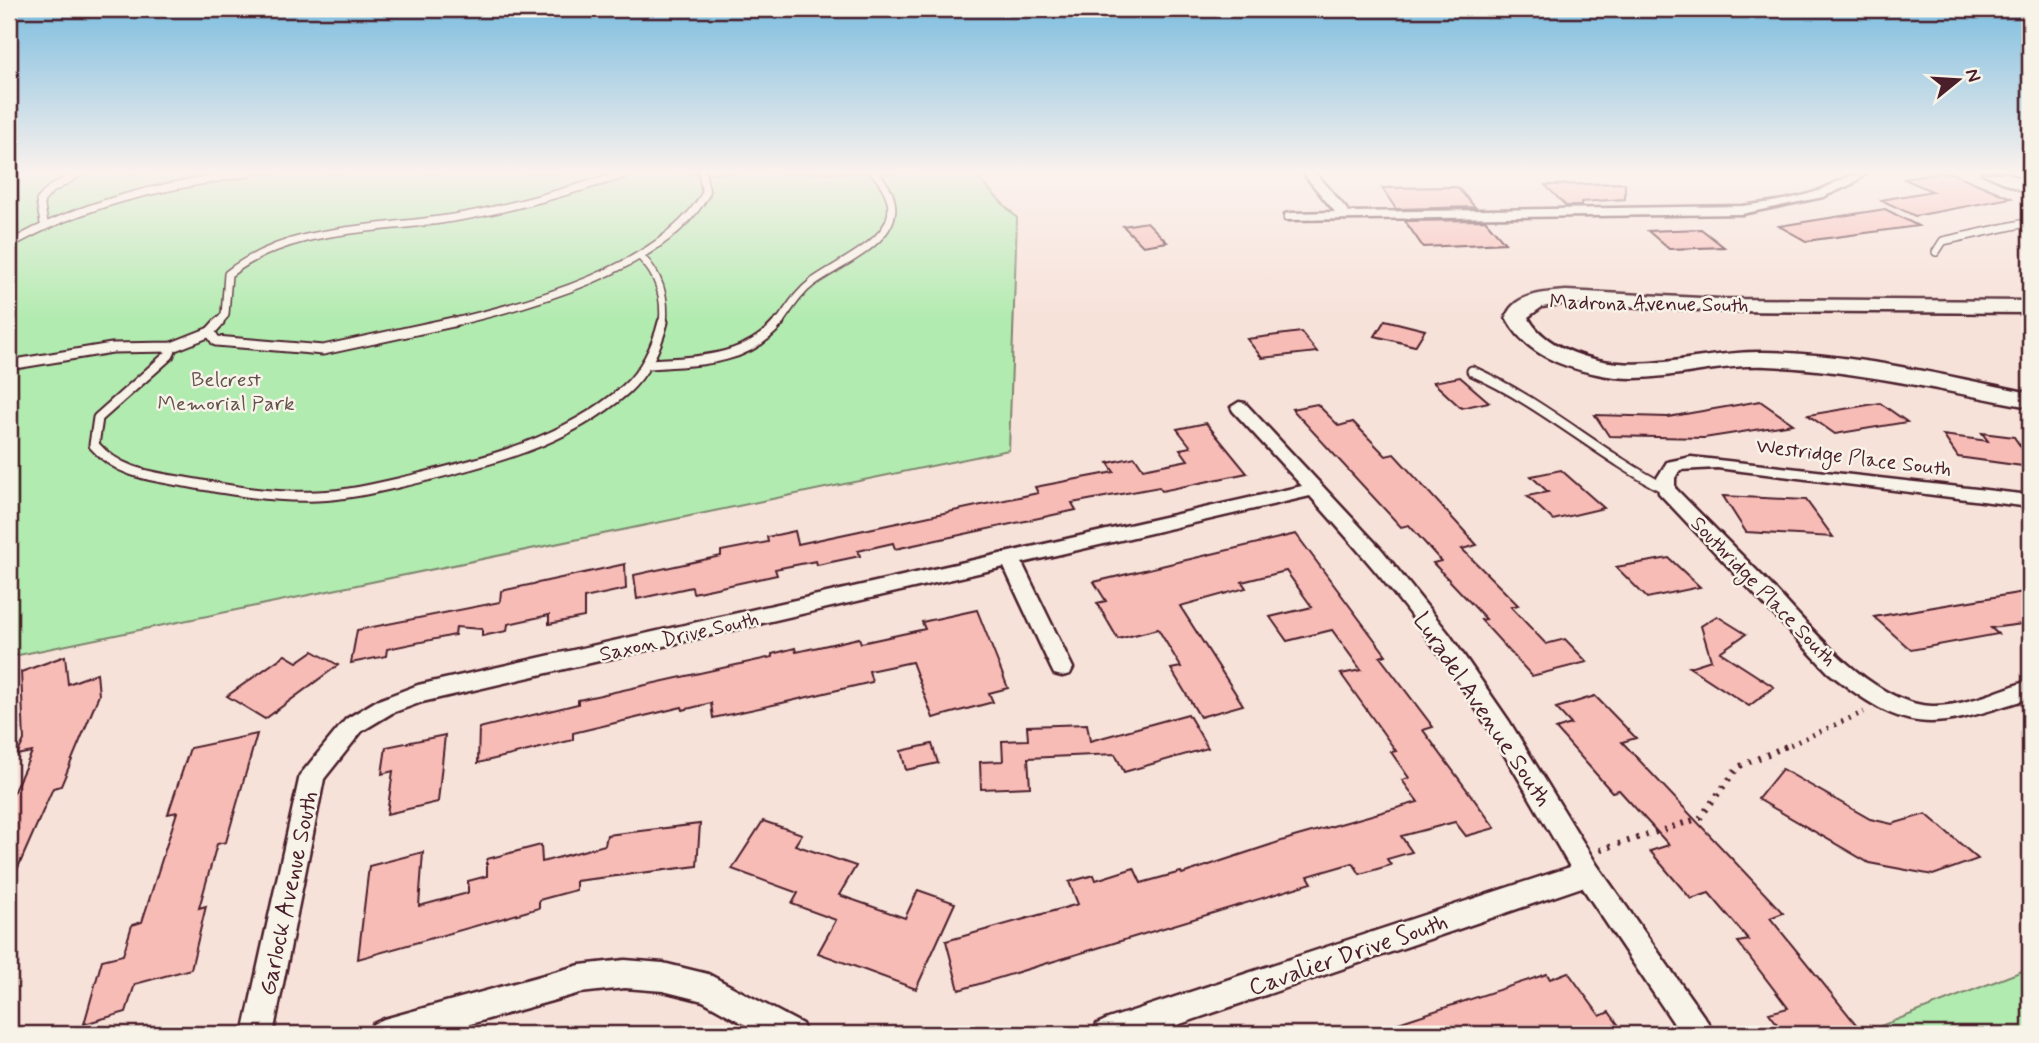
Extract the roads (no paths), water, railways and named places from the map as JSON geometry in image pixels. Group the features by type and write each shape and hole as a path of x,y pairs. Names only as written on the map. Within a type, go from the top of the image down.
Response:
{"main road":[{"name":"Madrona Avenue South","path":"2030,307 1720,305 1566,297 1536,301 1519,311 1517,317 1527,332 1551,349 1585,364 1604,368 1643,370 1765,359 1871,371 2030,400"}],"street":[{"name":"Luradel Avenue South","path":"1239,407 1375,555 1441,640 1501,727 1583,865 1698,1034"},
{"name":"Westridge Place South","path":"1666,489 1666,478 1673,466 1690,462 2030,501"},
{"name":"Saxon Drive South","path":"354,726 384,707 418,694 1011,561 1315,489"},
{"name":"Southridge Place South","path":"1666,489 1836,666 1864,689 1887,702 1913,710 1945,715 2030,688"},
{"path":"1011,561 1062,668"},
{"name":"Garlock Avenue South","path":"258,1034 312,775 354,726"},
{"name":"Cavalier Drive South","path":"1108,1034 1583,865"},
{"path":"384,1034 580,979 625,974 663,977 708,988 791,1034"}],"lane":[{"path":"9,245 48,222"},
{"path":"9,365 112,348 172,347 210,332 225,315 228,274 243,259 270,246 318,235 425,222"},
{"path":"210,332 216,341 323,350 517,308 641,257 683,222"},
{"path":"648,364 714,358 744,350 772,334 797,299 812,284 877,240 889,222"},
{"path":"1936,252 1943,241 2030,222"},
{"path":"172,347 169,355 98,418 94,445 103,457 130,472 272,497 319,496 386,485 452,471 513,451 569,429 616,398 648,364 659,345 665,311 656,270 641,257"},
{"path":"1472,371 1489,377 1565,424 1629,472 1666,489"}],"park label":[{"name":"Belcrest Memorial Park","path":"226,391"}]}
